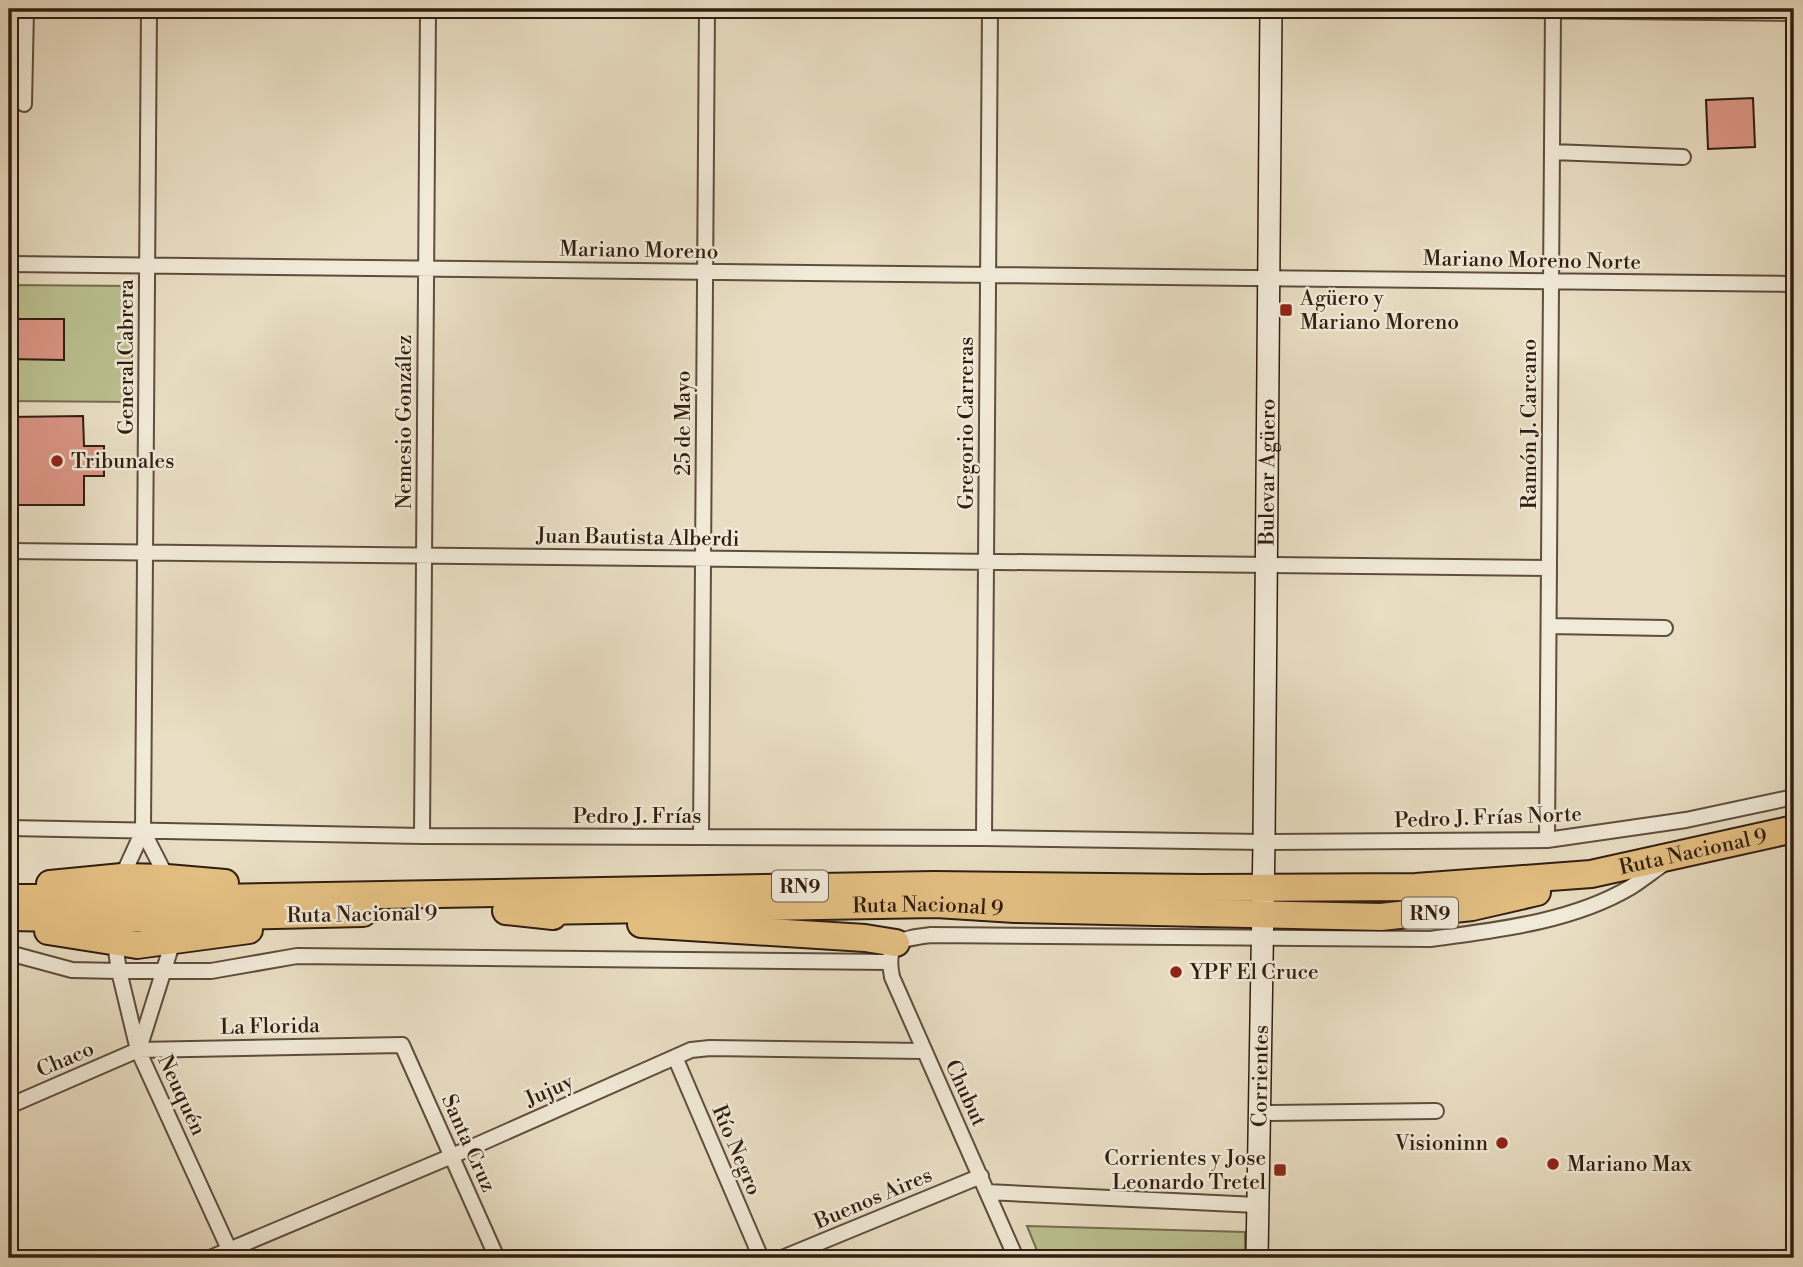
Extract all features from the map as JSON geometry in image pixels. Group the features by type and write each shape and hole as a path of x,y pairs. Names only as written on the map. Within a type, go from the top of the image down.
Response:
{"highway":[{"name":"Ruta Nacional 9","path":"9,898 116,909 348,914 936,904 1263,926 1435,912 1504,900 1591,874 1794,830"},
{"name":"Ruta Nacional 9","path":"9,917 313,896 907,885 1263,888 1455,886 1591,874"},
{"path":"9,924 116,909 167,878 313,896"},
{"path":"9,887 116,909 137,945 348,914"},
{"path":"506,911 594,921 865,938 893,952"}],"main road":[{"name":"Bulevar Agüero","path":"1263,926 1271,9"},
{"name":"Corrientes","path":"1257,1258 1263,926"}],"street":[{"path":"24,104 26,9"},
{"name":"General Cabrera","path":"143,831 149,9"},
{"name":"Nemesio González","path":"422,836 428,9"},
{"name":"25 de Mayo","path":"701,837 707,9"},
{"name":"Gregorio Carreras","path":"984,838 990,9"},
{"path":"1432,9 1794,13"},
{"name":"Ramón J. Carcano","path":"1547,840 1553,9"},
{"path":"1552,152 1683,157"},
{"name":"Mariano Moreno","path":"9,264 1269,278"},
{"name":"Mariano Moreno Norte","path":"1269,278 1794,284"},
{"name":"Juan Bautista Alberdi","path":"9,551 1549,568"},
{"path":"1549,625 1665,628"},
{"name":"Pedro J. Frías Norte","path":"1264,842 1547,840 1686,820 1794,797"},
{"name":"Pedro J. Frías","path":"9,828 422,836 1264,842"},
{"path":"143,831 167,878"},
{"path":"116,909 143,831"},
{"path":"9,953 72,970 211,971 297,956 893,952 904,939 932,935 1263,926 1430,939 1508,929 1579,910 1631,887 1675,856"},
{"name":"Neuquén","path":"116,909 119,971 138,1050 231,1254"},
{"path":"138,1050 173,941"},
{"name":"Chubut","path":"893,952 892,977 1016,1258"},
{"name":"La Florida","path":"138,1050 402,1045"},
{"name":"Santa Cruz","path":"402,1045 497,1258"},
{"name":"Chaco","path":"9,1106 138,1050"},
{"name":"Jujuy","path":"210,1258 231,1254 691,1050 923,1051"},
{"name":"Río Negro","path":"675,1057 761,1258"},
{"path":"1261,1113 1436,1111"},
{"name":"Buenos Aires","path":"782,1258 981,1176"},
{"path":"987,1192 1257,1205"}],"green space":[{"path":"9,285 132,286 132,402 9,401"},
{"path":"1027,1226 1245,1232 1245,1258 1040,1258"}],"building":[{"path":"1753,98 1755,147 1708,149 1706,100"},
{"path":"9,319 64,319 64,360 9,359"},
{"name":"Tribunales","path":"83,416 84,446 104,446 104,476 84,476 84,505 9,505 9,417"}],"place":[{"name":"Agüero y Mariano Moreno","path":"1286,310"},
{"name":"Tribunales","path":"57,461"},
{"name":"YPF El Cruce","path":"1176,972"},
{"name":"Visioninn","path":"1502,1143"},
{"name":"Mariano Max","path":"1553,1164"},
{"name":"Corrientes y Jose Leonardo Tretel","path":"1280,1170"}]}
